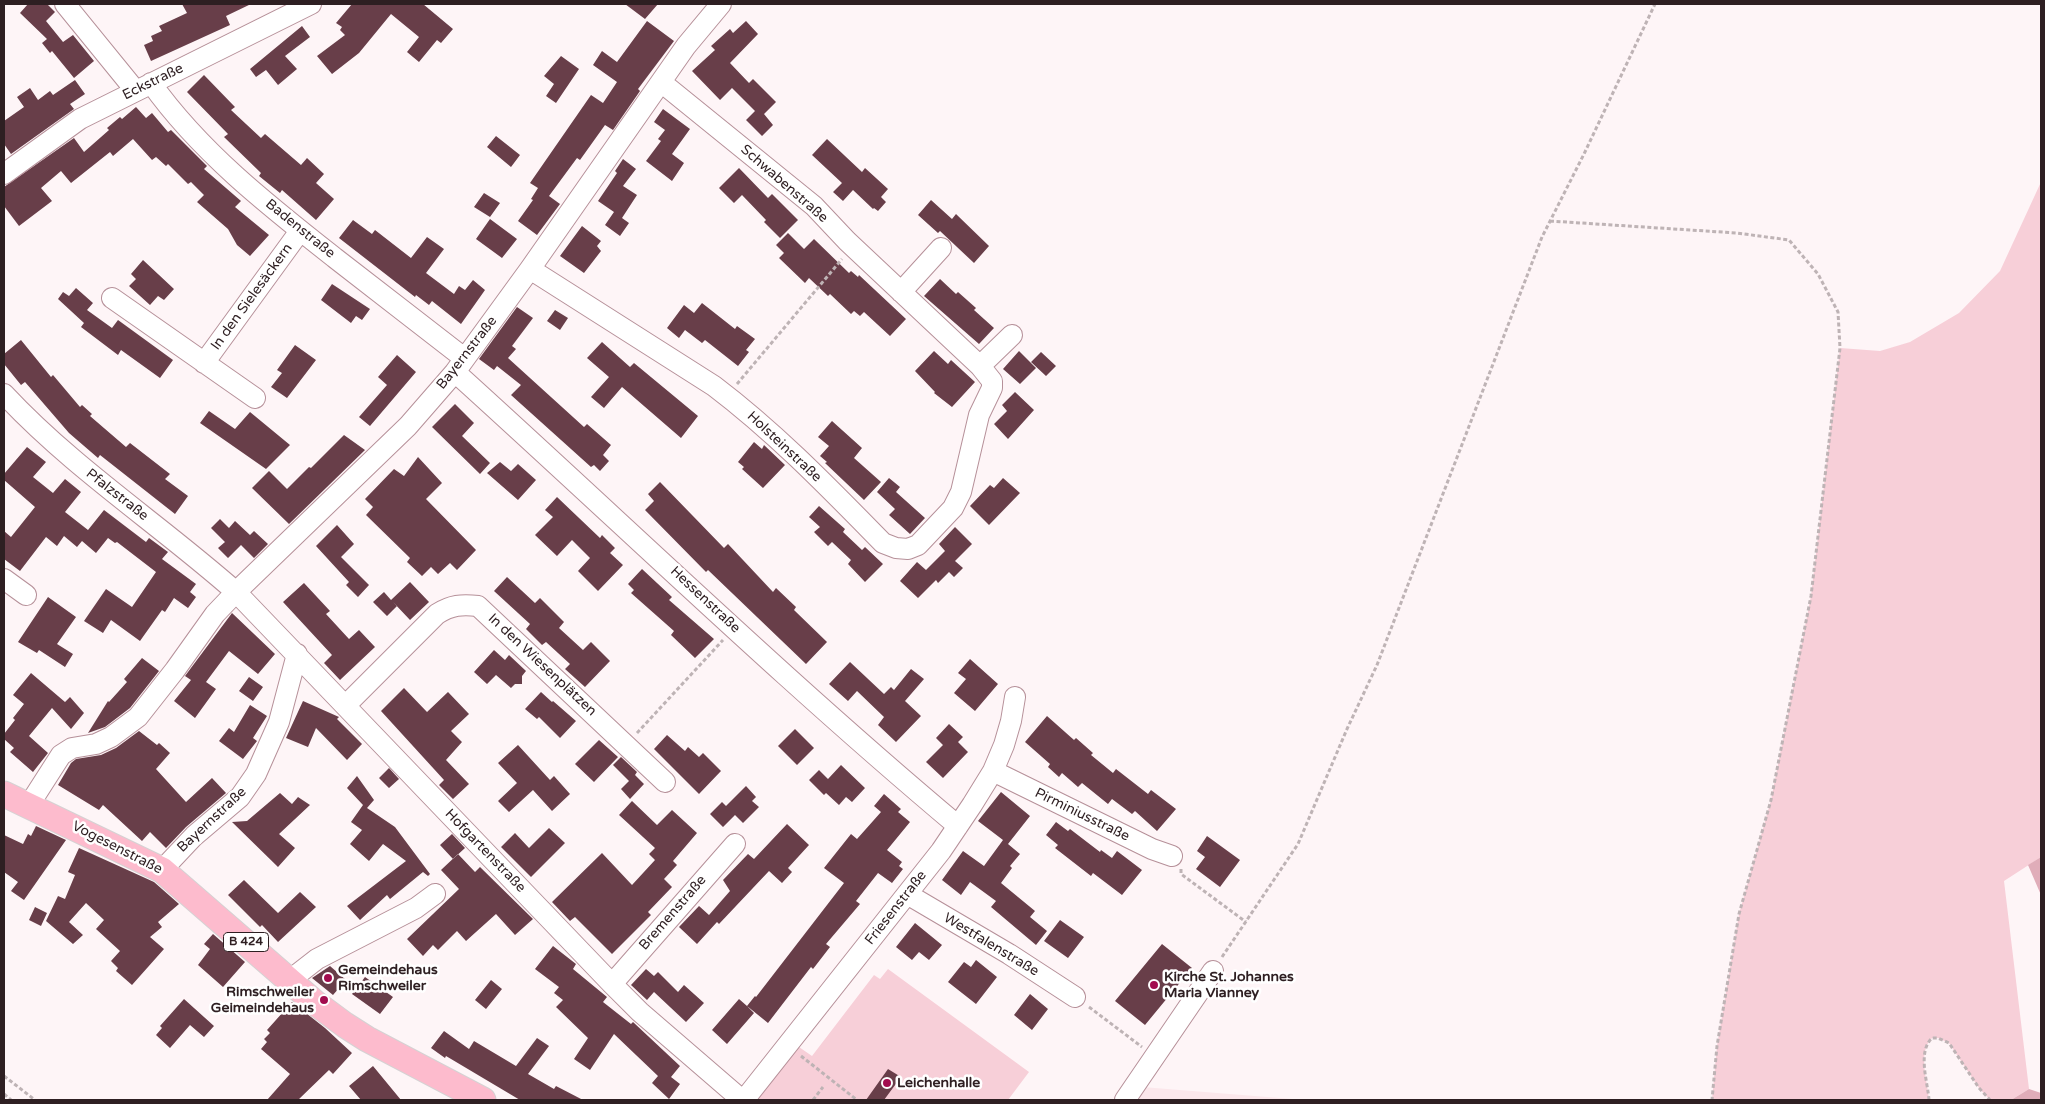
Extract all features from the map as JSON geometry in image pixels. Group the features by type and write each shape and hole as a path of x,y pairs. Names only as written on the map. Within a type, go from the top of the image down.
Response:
{"main road":[{"name":"Vogesenstraße","path":"4,794 162,870 314,1002 367,1039 483,1100"}],"street":[{"name":"Badenstraße","path":"65,4 143,87 168,107 251,190 459,365"},
{"name":"Eckstraße","path":"4,174 80,119 311,4"},
{"name":"Bayernstraße","path":"29,805 61,755 72,748 104,741 127,726 147,706 215,614 408,426 459,365 530,269 686,46 721,4"},
{"name":"Schwabenstraße","path":"661,82 814,206 853,246 980,366 992,382 992,388 979,415 976,427"},
{"name":"In den Sielesäckern","path":"204,363 300,231"},
{"path":"901,292 941,248"},
{"name":"Holsteinstraße","path":"530,269 727,396 802,461 883,543 896,548 908,549 918,545 953,508 961,492 976,427"},
{"name":"In den Sielesäckern","path":"112,298 255,398"},
{"path":"980,366 1012,334"},
{"name":"Hessenstraße","path":"459,365 734,628 829,716 958,826"},
{"name":"Pfalzstraße","path":"4,394 31,423 67,456 209,567 236,592"},
{"path":"4,579 26,595"},
{"name":"Hofgartenstraße","path":"236,592 612,984 640,1012 743,1100"},
{"name":"In den Wiesenplätzen","path":"346,705 437,614 449,606 464,604 478,606 665,782"},
{"name":"Bayernstraße","path":"162,870 194,836 240,797 256,774 280,722 297,654"},
{"name":"Friesenstraße","path":"743,1100 788,1046 941,851 958,826 993,771 1004,745 1015,697"},
{"name":"Pirminiusstraße","path":"993,771 1147,847 1172,856"},
{"name":"Bremenstraße","path":"612,984 735,844"},
{"path":"290,980 317,960 416,908 435,894"},
{"name":"Westfalenstraße","path":"907,894 1009,954 1075,996"},
{"path":"1125,1100 1213,971"}],"path":[{"path":"1213,971 1298,844 1377,664 1550,220 1584,154 1655,4"},
{"path":"1550,220 1737,233 1789,240 1818,274 1838,312 1840,348 1811,596 1771,800 1740,914 1717,1046 1712,1100"},
{"path":"727,396 853,246"},
{"path":"627,745 734,628"},
{"path":"1172,856 1180,859 1181,874 1246,922"},
{"path":"1092,1008 1154,1056"},
{"path":"1929,1100 1925,1068 1925,1048 1932,1038 1944,1039 1954,1048 1979,1088 1990,1100"},
{"path":"788,1046 857,1100"},
{"path":"4,1076 35,1100"},
{"path":"813,1100 823,1087"},
{"path":"4,1094 12,1100"}],"shaded area":[{"path":"2041,182 2041,857 2004,881 2029,1089 2011,1100 1990,1100 1979,1088 1949,1043 1938,1038 1932,1038 1925,1051 1924,1059 1929,1100 1712,1100 1717,1046 1739,914 1771,800 1811,596 1840,348 1880,351 1910,342 1959,313 2000,271"},
{"path":"2041,857 2041,895 2028,865"},
{"path":"888,969 1029,1072 1008,1100 756,1100 799,1047 812,1056 874,975 880,979"},
{"path":"1142,1087 1305,1100 1133,1100"},
{"path":"2029,1089 2041,1093 2041,1100 2011,1100"}],"building":[{"path":"28,4 47,4 55,12 46,21 63,42 73,35 94,61 74,78 52,51 50,53 42,43 47,39 20,13"},
{"path":"182,4 251,4 226,16 230,25 151,61 144,45 153,41 151,36 162,31 159,26 187,13"},
{"path":"352,4 423,4 453,29 441,43 437,40 419,62 407,52 419,37 391,14 359,53 332,74 317,56 345,35 340,30 342,27 336,23"},
{"path":"625,4 658,4 645,19"},
{"path":"647,21 674,41 638,89 640,91 613,130 605,125 580,160 577,158 549,196 560,204 537,235 518,221 533,200 531,199 538,188 530,183 591,95 603,103 617,82 593,65 602,51 617,62"},
{"path":"746,21 758,34 730,63 749,83 753,79 776,102 764,114 773,125 762,136 746,120 755,111 732,88 720,100 692,71 715,50 711,46 730,29 733,33"},
{"path":"302,26 310,37 285,56 297,69 278,85 266,70 256,77 250,69"},
{"path":"561,56 579,69 556,103 546,96 554,84 544,76"},
{"path":"204,75 235,107 231,110 261,138 265,134 301,165 307,158 324,174 316,183 334,199 316,220 282,190 280,193 259,176 261,173 224,137 228,134 187,92"},
{"path":"75,80 85,94 70,104 74,109 11,154 4,144 4,121 24,107 17,97 30,88 38,100 50,91 53,95"},
{"path":"136,107 146,118 152,113 168,132 171,130 207,166 204,169 241,201 235,207 269,235 250,256 237,245 228,229 197,202 204,195 191,182 188,184 168,164 166,166 156,157 152,160 133,139 113,156 110,152 71,183 61,171 41,188 52,201 19,226 4,206 4,187 74,138 84,152 109,130 107,128 120,117 122,119"},
{"path":"663,109 690,129 672,154 684,163 672,181 646,161 661,141 658,139 665,130 654,122"},
{"path":"496,136 520,155 511,167 487,147"},
{"path":"827,139 862,172 865,168 888,189 881,197 886,202 878,211 873,209 853,190 843,201 833,192 842,183 812,155"},
{"path":"623,159 636,169 623,186 637,195 622,218 629,223 620,236 605,225 614,212 598,201 617,173 615,171"},
{"path":"739,168 768,198 772,194 798,220 780,238 742,195 734,203 719,188"},
{"path":"484,193 500,203 490,217 474,207"},
{"path":"931,200 952,219 956,214 989,246 974,263 940,231 938,233 918,215"},
{"path":"490,219 517,239 502,258 476,239"},
{"path":"353,220 372,234 375,230 411,258 427,237 444,249 426,273 454,294 459,286 465,290 473,280 485,290 461,324 432,301 429,305 416,295 415,297 339,238"},
{"path":"582,226 601,241 597,246 601,251 584,273 560,256"},
{"path":"788,233 804,249 814,239 849,273 851,271 858,277 859,275 906,319 890,336 864,312 860,316 854,311 851,314 830,294 828,296 809,278 805,283 779,258 784,253 776,245"},
{"path":"143,260 174,289 164,300 158,296 150,305 129,286 136,279 131,274"},
{"path":"940,279 956,294 958,292 976,308 974,310 994,328 979,344 924,296"},
{"path":"332,284 370,309 362,320 356,316 351,323 321,300"},
{"path":"76,288 93,303 87,310 112,328 118,320 173,360 160,378 121,350 118,355 81,327 84,323 58,299 63,292 69,296"},
{"path":"702,303 735,329 737,326 755,339 746,350 749,352 738,366 705,340 702,343 685,330 679,338 667,328 684,305 694,313"},
{"path":"517,307 533,318 512,346 516,349 508,358 584,427 587,424 611,445 603,455 609,461 600,471 594,465 591,467 511,395 521,385 497,366 494,370 479,359"},
{"path":"555,310 568,318 560,330 547,321"},
{"path":"21,340 51,377 53,375 80,407 82,405 92,414 90,416 126,447 130,443 170,474 165,479 188,496 175,514 100,455 98,458 69,433 25,382 21,385 4,364 4,354"},
{"path":"602,342 630,367 634,363 698,416 681,438 622,387 604,408 591,397 609,377 587,358"},
{"path":"295,345 316,360 287,398 271,387 282,373 277,370"},
{"path":"934,351 948,364 951,360 975,382 952,407 934,393 915,371"},
{"path":"1019,351 1036,368 1020,384 1003,369"},
{"path":"1041,352 1056,366 1046,376 1031,362"},
{"path":"397,355 416,372 370,426 359,417 387,385 378,377"},
{"path":"1015,392 1034,410 1008,439 994,424 1007,411 1002,405"},
{"path":"455,404 474,423 462,436 490,463 480,474 432,427"},
{"path":"209,411 235,429 250,412 290,445 266,469 200,423"},
{"path":"832,421 862,448 854,458 881,482 864,500 820,456 829,446 818,437"},
{"path":"344,435 365,450 289,524 252,488 269,471 287,489"},
{"path":"754,442 762,449 764,445 785,465 763,488 742,469 744,467 738,462"},
{"path":"27,447 46,462 33,477 53,493 65,479 81,492 65,512 88,530 104,510 146,542 149,538 168,552 162,559 196,584 190,592 196,597 188,608 174,598 165,612 162,610 140,641 111,620 103,633 84,621 106,589 132,607 156,572 117,542 115,543 108,538 96,553 82,541 77,547 64,536 57,546 46,537 20,571 4,559 4,531 11,537 35,507 4,480 4,474"},
{"path":"418,457 442,483 426,499 476,550 457,570 450,563 438,574 431,567 422,576 407,562 410,558 366,515 373,507 365,499 394,469 404,476"},
{"path":"500,462 511,471 518,464 536,480 518,500 487,473"},
{"path":"889,478 900,487 896,492 925,518 910,534 889,515 895,509 877,492"},
{"path":"1003,478 1020,493 989,525 970,506 990,485 994,488"},
{"path":"660,482 724,548 728,544 773,592 776,588 796,607 794,610 827,642 806,664 708,570 706,572 645,510 654,501 648,494"},
{"path":"557,497 600,538 602,535 615,548 610,553 623,565 598,591 578,571 590,558 572,540 557,556 535,535 553,517 545,510"},
{"path":"819,506 845,529 843,532 862,550 865,547 883,564 865,582 848,564 851,560 832,542 828,546 814,532 820,527 809,517"},
{"path":"220,519 229,528 235,521 250,535 254,531 268,544 254,558 241,545 228,558 218,548 225,542 211,528"},
{"path":"337,525 354,544 341,557 369,585 358,597 346,585 349,582 316,546"},
{"path":"955,527 972,544 955,561 963,568 954,577 949,572 938,583 936,580 918,598 900,581 917,562 926,570 945,551 939,544"},
{"path":"642,569 672,597 669,600 714,639 695,658 671,635 674,631 631,593 634,590 628,584"},
{"path":"507,577 535,603 540,598 564,622 559,628 583,650 591,642 610,661 585,687 565,669 570,664 546,642 542,645 526,629 530,624 494,591"},
{"path":"410,582 429,602 410,620 397,606 387,616 373,602 384,592 391,600"},
{"path":"304,583 330,611 326,614 349,639 359,630 375,647 340,680 324,663 332,655 283,602"},
{"path":"48,597 76,617 57,644 73,654 65,667 39,650 37,653 18,642"},
{"path":"232,613 275,654 258,674 229,651 206,682 216,689 195,718 174,701 191,680 185,676"},
{"path":"494,650 505,660 509,655 526,671 522,676 522,684 515,684 511,688 496,675 487,684 474,672"},
{"path":"142,658 159,671 130,708 105,727 88,733 108,701 127,682 124,679"},
{"path":"970,659 998,684 975,711 954,693 966,679 958,673"},
{"path":"850,662 884,694 891,687 894,690 911,669 924,679 905,701 921,716 896,742 878,725 884,717 857,691 848,701 829,684"},
{"path":"31,673 65,702 70,697 84,713 71,729 52,708 29,736 48,753 33,772 10,752 14,748 4,739 4,734 15,720 13,718 24,704 13,695"},
{"path":"249,677 263,687 253,701 239,691"},
{"path":"404,688 427,712 448,692 469,714 451,731 462,742 446,760 469,784 453,799 439,785 444,780 381,711"},
{"path":"541,692 576,721 560,738 539,717 537,719 525,709"},
{"path":"303,701 339,717 337,719 362,744 347,760 316,728 308,747 286,738"},
{"path":"250,705 267,716 253,738 257,741 243,759 219,741 229,728 234,732"},
{"path":"1047,716 1074,740 1076,738 1093,753 1091,755 1113,773 1116,769 1148,794 1151,790 1176,809 1157,831 1135,811 1132,814 1112,799 1108,804 1082,783 1078,787 1062,773 1059,777 1048,767 1050,764 1025,742"},
{"path":"949,724 963,737 958,742 968,752 943,778 926,762 943,745 936,738"},
{"path":"795,729 814,748 797,765 778,746"},
{"path":"139,731 157,745 159,743 170,753 156,769 186,802 212,778 226,793 186,827 166,848 150,832 142,841 103,805 99,810 58,785 71,763 76,759 101,755 116,748"},
{"path":"667,735 685,751 688,747 699,757 703,753 721,771 699,794 654,749"},
{"path":"599,740 618,757 594,782 575,764"},
{"path":"518,745 550,780 554,776 570,794 552,811 533,790 509,812 498,801 517,783 498,763"},
{"path":"621,757 637,772 635,775 644,784 630,799 621,789 629,781 613,765"},
{"path":"841,765 865,788 852,802 846,797 839,805 826,793 824,795 809,780 819,770 828,779"},
{"path":"389,768 399,779 389,788 379,778"},
{"path":"357,776 374,800 367,808 395,827 430,874 428,876 423,872 390,899 387,895 360,920 347,906 406,861 383,844 369,861 350,844 362,830 351,822 363,805 347,788"},
{"path":"746,786 756,797 752,801 759,807 743,823 735,815 723,827 710,814 722,802 726,806"},
{"path":"1001,792 1030,816 1008,844 1020,854 1010,866 1012,868 1001,883 1035,911 1030,917 1047,931 1036,945 991,907 996,901 970,882 961,895 942,880 963,851 984,866 1003,840 978,821"},
{"path":"280,793 292,804 298,797 310,805 279,834 295,848 278,867 232,822 247,821"},
{"path":"884,794 901,809 898,812 910,822 887,850 902,862 899,866 903,869 892,883 878,873 856,901 860,904 826,944 830,947 813,969 811,967 768,1023 747,1006 844,883 824,868 851,834 857,839 881,812 874,806"},
{"path":"632,801 657,825 672,810 697,833 673,861 677,865 664,879 672,887 648,912 651,915 612,954 575,917 570,921 552,902 602,853 632,885 655,860 649,854 655,848 619,815"},
{"path":"1056,822 1068,831 1070,829 1100,852 1101,850 1112,858 1117,851 1142,870 1122,895 1093,873 1091,876 1055,848 1058,845 1046,835"},
{"path":"787,824 809,845 788,868 792,872 782,883 769,871 719,924 717,922 697,944 679,927 699,906 709,915 730,891 723,880 748,854 754,859"},
{"path":"36,826 66,840 24,900 11,891 18,882 4,872 4,835 23,844 28,834 31,836"},
{"path":"549,828 565,843 531,877 501,847 515,833 529,848"},
{"path":"452,834 465,848 453,859 440,845"},
{"path":"1207,836 1240,860 1220,887 1196,869 1205,857 1197,851"},
{"path":"79,848 154,882 179,904 158,922 162,927 150,937 164,949 132,985 116,971 118,968 111,961 120,951 96,929 104,920 86,903 69,922 83,935 73,944 46,921 58,896 65,899 75,875 68,872"},
{"path":"458,854 475,872 480,867 533,919 515,935 496,914 466,941 457,931 438,950 433,945 423,956 407,939 459,889 441,870"},
{"path":"244,880 278,913 300,892 316,907 278,942 228,895"},
{"path":"35,907 47,913 41,926 29,920"},
{"path":"1060,920 1084,937 1068,958 1044,941"},
{"path":"915,923 942,945 929,960 919,952 912,960 896,947"},
{"path":"213,934 245,962 223,987 198,965 210,949 204,944"},
{"name":"Kirche St. Johannes Maria Vianney","path":"1162,944 1192,968 1145,1025 1115,1001"},
{"path":"553,946 576,964 573,969 607,997 603,1002 631,1024 633,1022 680,1066 671,1077 680,1084 669,1099 652,1083 658,1076 614,1034 590,1070 574,1059 588,1038 556,1007 563,1000 554,993 559,987 535,969"},
{"path":"976,960 997,977 976,1004 948,982 964,962 971,967"},
{"name":"Gemeindehaus Rimschweiler","path":"330,966 346,980 333,995 312,978"},
{"path":"646,969 654,976 658,972 678,992 684,985 704,1003 686,1022 654,992 647,1000 631,985"},
{"path":"365,977 393,997 380,1014 352,994"},
{"path":"491,980 502,989 486,1009 475,1000"},
{"path":"1030,994 1048,1009 1032,1030 1014,1015"},
{"path":"184,999 214,1026 204,1037 190,1025 170,1048 156,1035 162,1028 160,1026"},
{"path":"739,999 754,1013 727,1044 712,1030"},
{"path":"292,1002 325,1028 352,1053 333,1074 329,1070 298,1100 267,1100 290,1074 261,1049 267,1042 264,1039 270,1033 267,1030"},
{"path":"444,1031 469,1049 474,1041 516,1066 537,1038 549,1046 528,1074 554,1089 556,1086 583,1100 520,1100 446,1056 445,1058 431,1048"},
{"path":"373,1066 401,1100 361,1100 349,1086"},
{"name":"Leichenhalle","path":"888,1069 901,1077 884,1100 866,1100"}],"place":[{"name":"Gemeindehaus Rimschweiler","path":"328,978"},
{"name":"Kirche St. Johannes Maria Vianney","path":"1154,985"},
{"name":"Rimschweiler Geimeindehaus","path":"324,1000"},
{"name":"Leichenhalle","path":"887,1083"}]}
